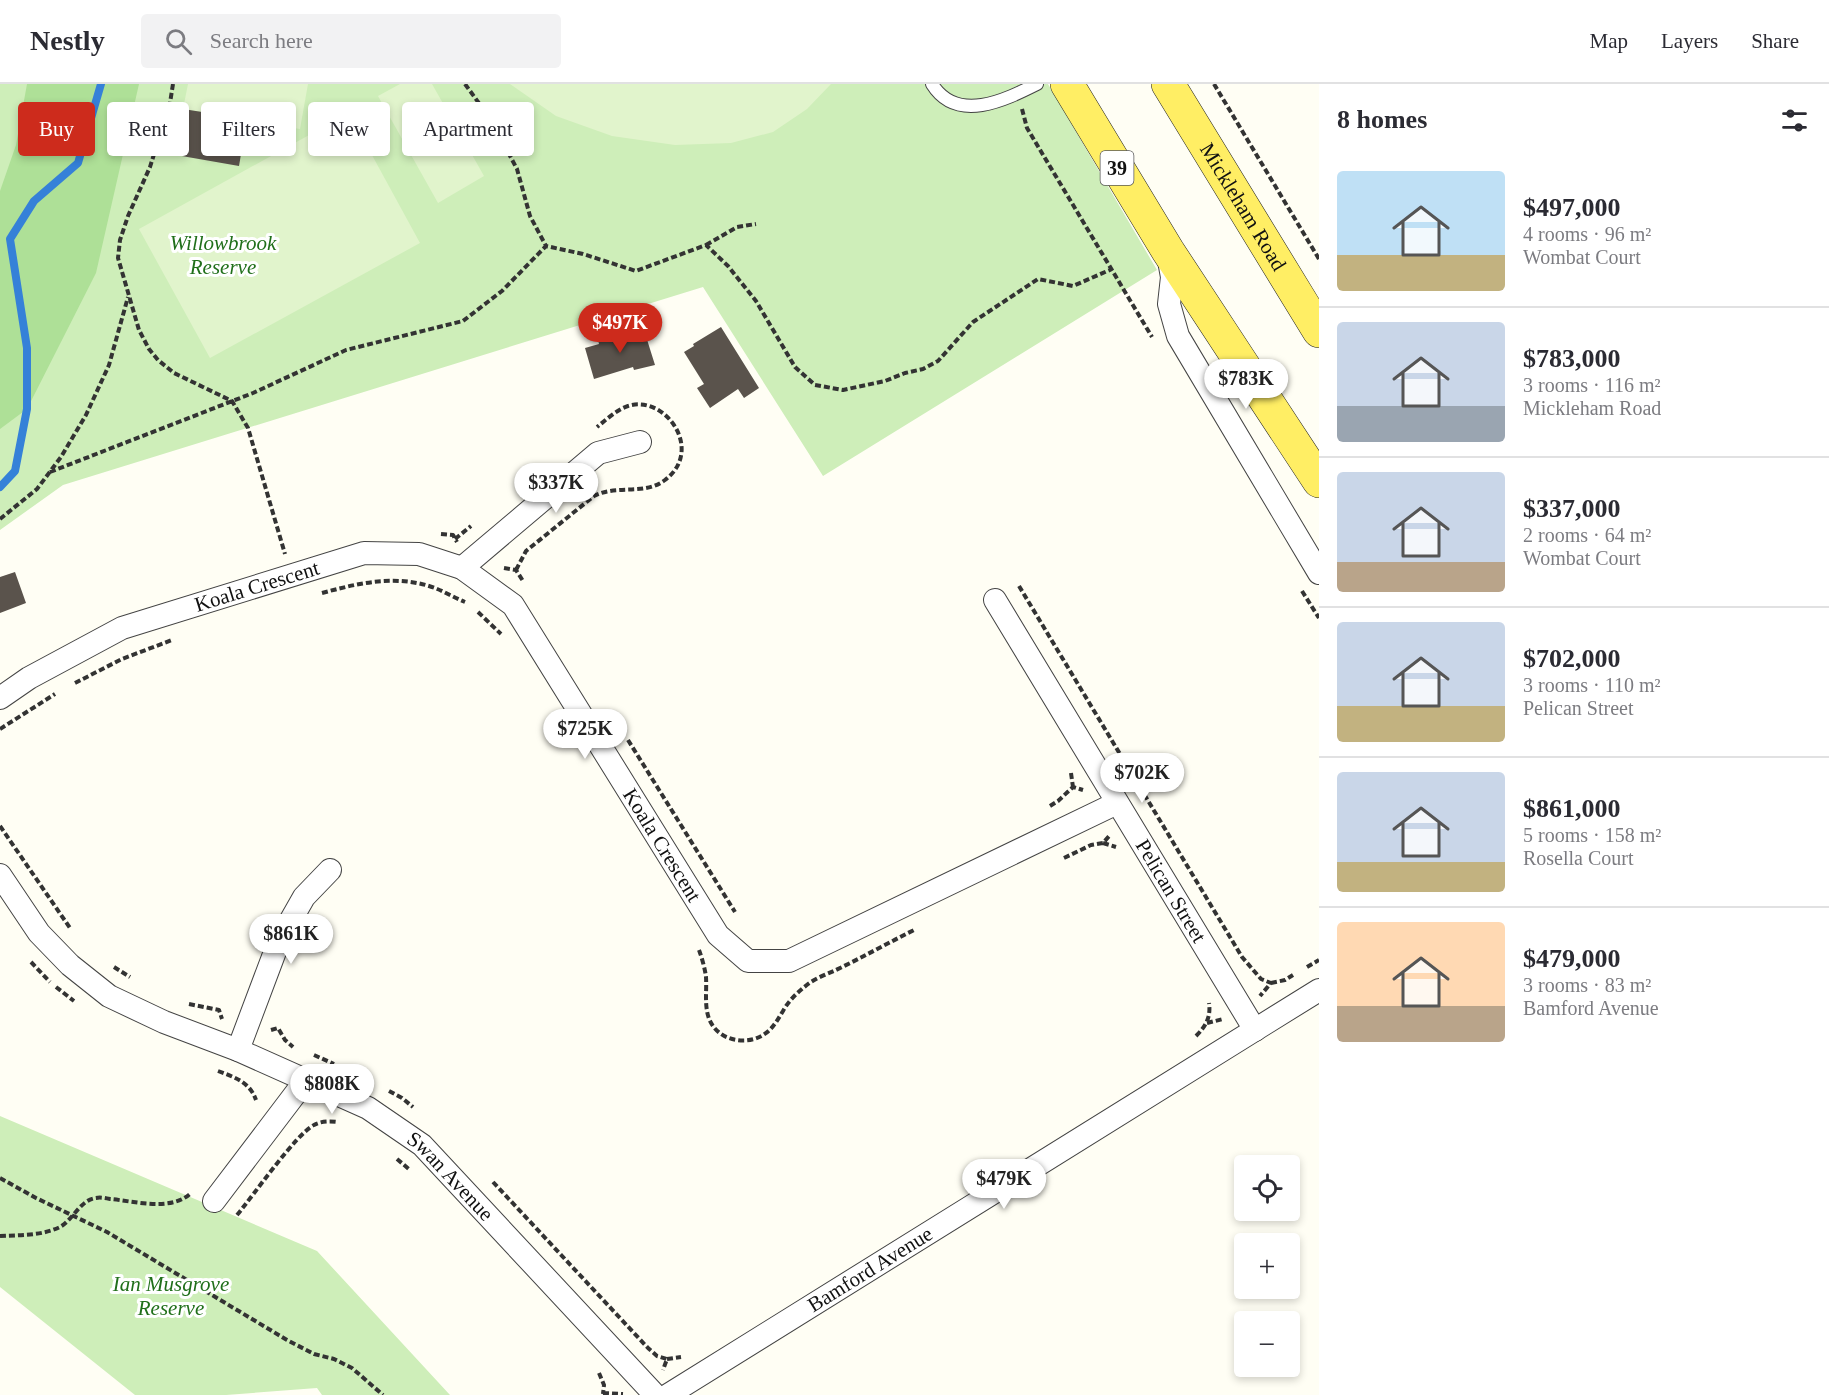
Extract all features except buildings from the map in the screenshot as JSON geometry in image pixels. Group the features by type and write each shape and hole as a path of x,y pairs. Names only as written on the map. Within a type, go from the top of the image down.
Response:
{"main road":[{"name":"39","path":"1067,84 1168,251 1315,465"},
{"name":"Mickleham Road","path":"1168,84 1319,331"}],"street":[{"path":"1168,251 1172,277 1169,304 1178,336 1319,573"},
{"path":"462,568 598,453 640,442"},
{"name":"Koala Crescent","path":"0,698 29,678 123,628 364,552 418,554 462,568 513,604 718,935 748,961 789,961 1118,802"},
{"name":"Pelican Street","path":"995,600 1255,1030"},
{"path":"238,1050 279,941 304,897 330,870"},
{"name":"Swan Avenue","path":"0,875 39,933 70,965 109,996 164,1022 238,1050 368,1108 422,1146 655,1395"},
{"name":"Bamford Avenue","path":"668,1395 1319,990"},
{"path":"214,1201 305,1081"}],"lane":[{"path":"932,84 949,100 974,107 1018,94 1037,84"}],"path":[{"path":"173,84 170,103 153,160 120,240 118,258 139,330 158,360 174,373 232,401 248,428 292,575"},
{"path":"465,84 489,117 517,169 530,216 546,246 583,254 636,271 706,245 737,227 756,224"},
{"path":"1214,84 1319,259"},
{"path":"706,245 728,266 756,300 795,367 815,385 843,390 885,381 923,369 938,361 973,322 1038,279 1073,286 1112,269 1027,128 1018,94"},
{"path":"50,472 232,401 346,350 463,321 502,291 546,246"},
{"path":"0,519 37,489 62,457 86,415 109,365 129,296"},
{"path":"1103,843 1116,846 1122,855"},
{"path":"1303,970 1319,960"},
{"path":"1271,983 1294,975"},
{"path":"1193,1039 1206,1023 1210,1012 1209,999"},
{"path":"237,1215 309,1128 315,1124 336,1121 346,1126"},
{"path":"395,1158 412,1172"},
{"path":"0,1178 107,1232 286,1340 314,1354 334,1359 352,1368 383,1395"},
{"path":"0,1236 37,1234 61,1226 74,1216 87,1201 96,1197 153,1204 181,1201 190,1194"},
{"path":"667,1359 685,1355"},
{"path":"595,1367 604,1385 603,1395"}],"green space":[{"name":"Willowbrook Reserve","path":"0,84 1048,84 1157,270 823,476 703,287 63,485 0,530"},
{"path":"27,84 139,84 135,102 107,102 107,156 123,156 96,273 27,409 0,429 0,191 18,134 18,156 95,156 95,102 24,102"},
{"path":"188,84 308,84 300,129 296,128 296,102 201,102 201,112 189,110 189,102 184,102"},
{"path":"400,84 432,84 442,102 402,102 402,139 390,117 390,102 381,102 378,96"},
{"path":"510,84 831,84 807,109 773,132 731,143 675,145 612,136 556,116"},
{"path":"308,136 308,156 372,156 420,243 210,358 139,229 271,156 296,156 296,142"},
{"path":"412,156 473,156 484,176 438,203"},
{"name":"Ian Musgrove Reserve","path":"0,1116 317,1251 450,1395 322,1395 317,1388 226,1395 135,1395 0,1287"}],"waterway":[{"path":"0,487 15,471 27,409 27,348 10,239 34,201 78,163 101,84"}]}
